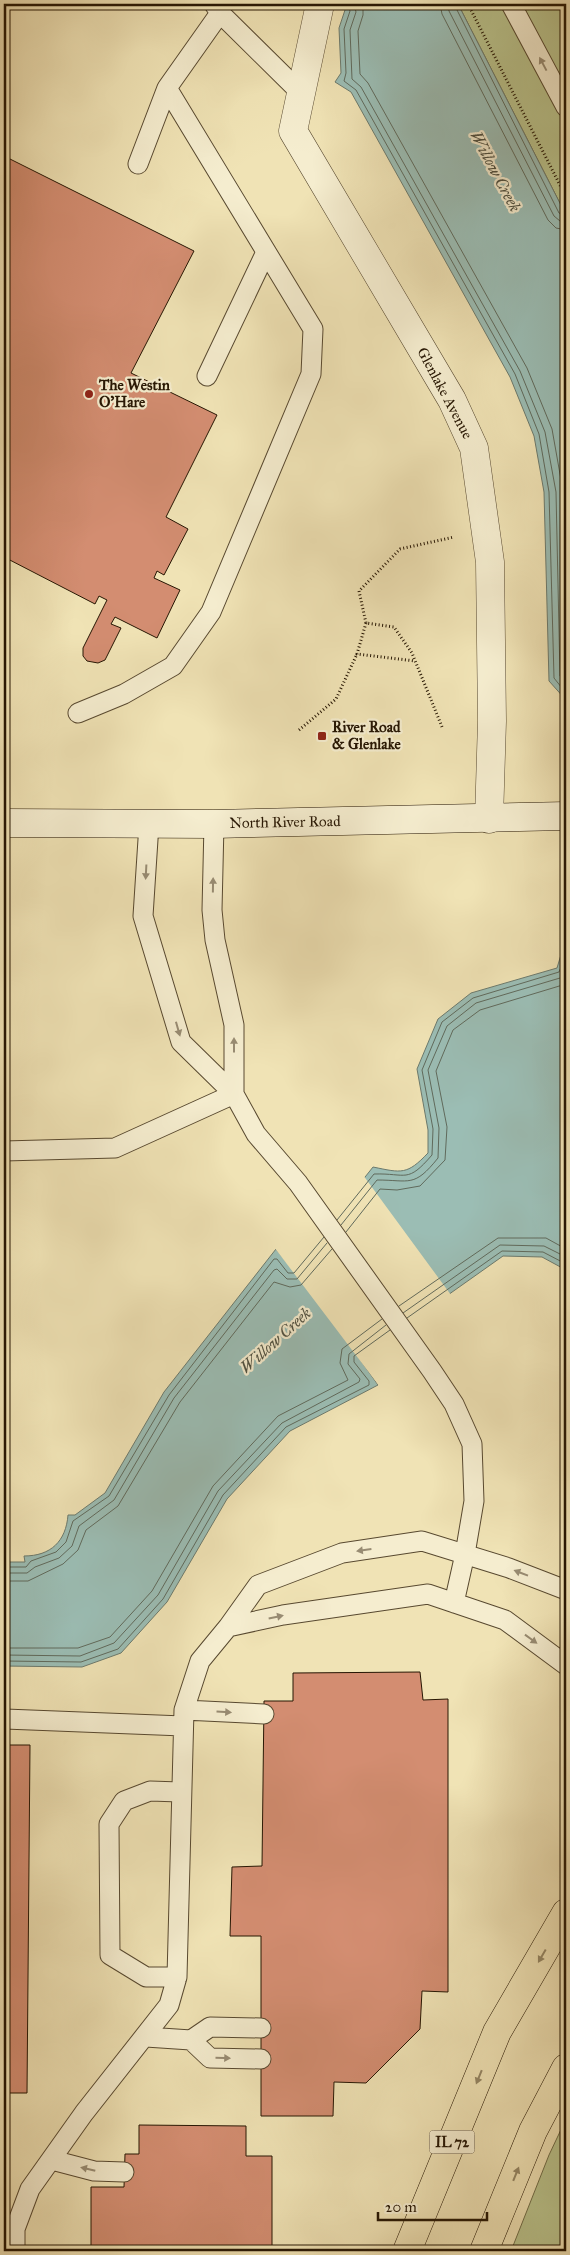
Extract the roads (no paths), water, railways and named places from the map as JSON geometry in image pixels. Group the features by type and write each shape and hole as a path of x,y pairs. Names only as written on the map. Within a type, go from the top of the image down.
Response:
{"main road":[{"name":"IL 72","path":"407,2251 497,2032 566,1914"},
{"path":"484,2251 533,2131 566,2068"}],"street":[{"name":"Glenlake Avenue","path":"320,4 293,131 452,400 474,448 490,562 492,721 489,818"},
{"name":"North River Road","path":"4,823 214,824 566,816"}],"lane":[{"path":"511,4 566,108"},
{"path":"138,164 167,88 217,8 300,92"},
{"path":"78,713 124,694 173,666 211,612 311,374 314,330 167,88"},
{"path":"208,376 266,252"},
{"path":"148,824 143,916 181,1042 234,1094 256,1134 298,1183 432,1371 454,1404 472,1444 474,1501 454,1603"},
{"path":"214,824 212,910 215,940 234,1025 234,1094"},
{"path":"4,1151 115,1148 234,1094"},
{"path":"15,2251 9,2230 30,2189 84,2114 146,2037 169,2005 177,1977 183,1718 200,1661 228,1627 258,1584 342,1553 422,1541 509,1568 566,1590"},
{"path":"228,1627 283,1615 428,1594 505,1620 566,1665"},
{"path":"6,1719 183,1718 264,1714"},
{"path":"177,1977 146,1977 110,1955 108,1824 124,1801 150,1791 180,1792"},
{"path":"146,2037 191,2040 210,2027 261,2028"},
{"path":"191,2040 210,2058 261,2059"},
{"path":"52,2160 94,2171 124,2172"}],"water":[{"name":"Willow Creek","path":"342,4 458,4 566,215 566,700 549,681 544,492 534,436 510,377 351,92 335,82 341,73 339,28 345,10"},
{"name":"Willow Creek","path":"566,938 566,1270 542,1257 503,1256 359,1358 378,1385 290,1431 227,1499 167,1602 121,1653 82,1667 4,1666 4,1562 25,1562 24,1556 49,1550 64,1532 68,1515 75,1515 105,1493 164,1392 276,1249 292,1269 373,1167 398,1171 409,1169 428,1153 428,1130 417,1069 438,1019 471,993 557,968"}],"place":[{"name":"The Westin O'Hare","path":"89,394"},
{"name":"River Road & Glenlake","path":"322,736"}]}
